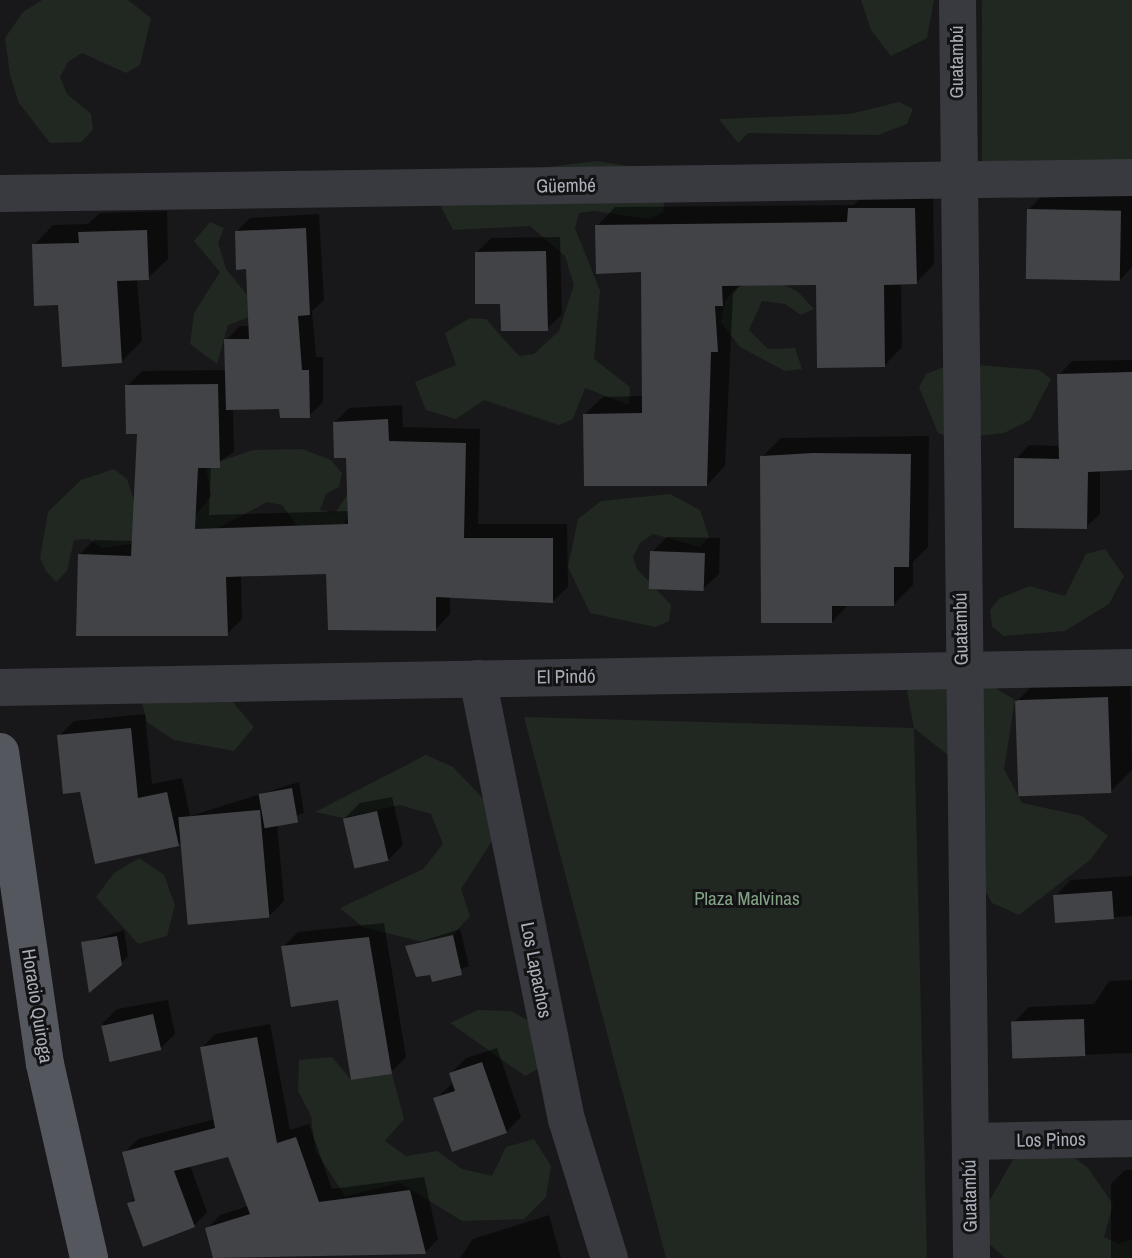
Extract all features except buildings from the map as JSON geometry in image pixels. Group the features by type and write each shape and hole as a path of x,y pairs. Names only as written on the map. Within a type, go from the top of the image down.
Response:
{"main road":[{"name":"Horacio Quiroga","path":"0,752 45,1064 89,1258"}],"street":[{"name":"Guatambú","path":"957,0 961,669 971,1258"},
{"name":"Güembé","path":"0,193 1132,177"},
{"name":"El Pindó","path":"0,687 1132,667"},
{"name":"Los Lapachos","path":"477,678 565,1119 609,1258"},
{"name":"Los Pinos","path":"970,1141 1132,1138"}],"green space":[{"path":"42,0 128,0 151,18 140,65 126,73 82,53 68,62 60,77 67,94 91,114 93,130 81,142 50,143 19,103 10,75 5,38 23,12"},
{"path":"861,0 934,0 927,38 891,56 871,30"},
{"path":"982,0 1132,0 1132,161 982,161"},
{"path":"899,102 913,109 907,124 878,135 748,133 738,143 719,119 850,114"},
{"path":"597,161 648,169 665,195 663,212 649,219 594,211 579,213 575,228 600,291 594,359 630,387 629,405 585,388 573,419 559,425 484,400 456,419 426,410 415,382 456,365 445,333 470,318 486,319 519,356 534,354 559,331 574,285 565,256 530,226 453,230 439,203 508,172"},
{"path":"210,222 224,228 218,243 226,269 252,301 249,317 228,325 217,364 190,344 194,313 220,272 194,241"},
{"path":"765,277 797,291 814,309 801,315 785,304 762,301 749,330 768,349 795,348 802,369 785,371 740,347 721,322 725,301 736,288"},
{"path":"954,363 1039,370 1051,379 1030,420 1004,433 952,439 938,433 919,387 926,374"},
{"path":"302,449 331,460 342,473 339,487 326,494 320,510 335,513 351,489 355,508 345,521 347,536 303,533 282,505 267,502 209,533 102,548 89,539 74,540 67,571 56,582 46,571 40,558 48,512 81,480 114,469 127,479 138,512 183,531 211,496 206,466 253,450"},
{"path":"670,494 700,510 709,537 700,547 653,534 640,543 633,557 637,569 671,605 669,621 655,627 590,613 568,567 578,519 601,501"},
{"path":"1105,549 1124,576 1109,604 1065,631 1003,636 992,626 990,610 1000,598 1030,586 1065,596 1086,554"},
{"path":"929,671 989,684 1015,700 1004,769 1022,803 1082,816 1108,836 1090,860 1019,915 992,903 962,850 964,768 914,728 907,691"},
{"path":"202,688 233,702 254,727 234,751 174,740 147,722 139,692"},
{"name":"Plaza Malvinas","path":"524,717 914,728 927,1258 666,1258"},
{"path":"426,755 453,767 495,811 492,841 461,889 470,916 453,935 423,942 363,927 340,908 423,869 443,844 431,814 400,805 343,818 315,812"},
{"path":"139,858 164,875 175,905 167,936 138,944 96,897 114,873"},
{"path":"478,1010 511,1011 546,1030 551,1062 525,1076 450,1023"},
{"path":"332,1057 351,1080 392,1074 404,1119 385,1141 406,1156 437,1151 462,1169 492,1176 506,1147 534,1139 551,1166 546,1197 524,1219 462,1221 400,1183 345,1196 315,1150 311,1116 298,1091 299,1060"},
{"path":"1015,1156 1074,1157 1088,1168 1113,1204 1104,1237 1118,1244 1132,1239 1132,1258 1005,1258 986,1241 983,1212"}]}
